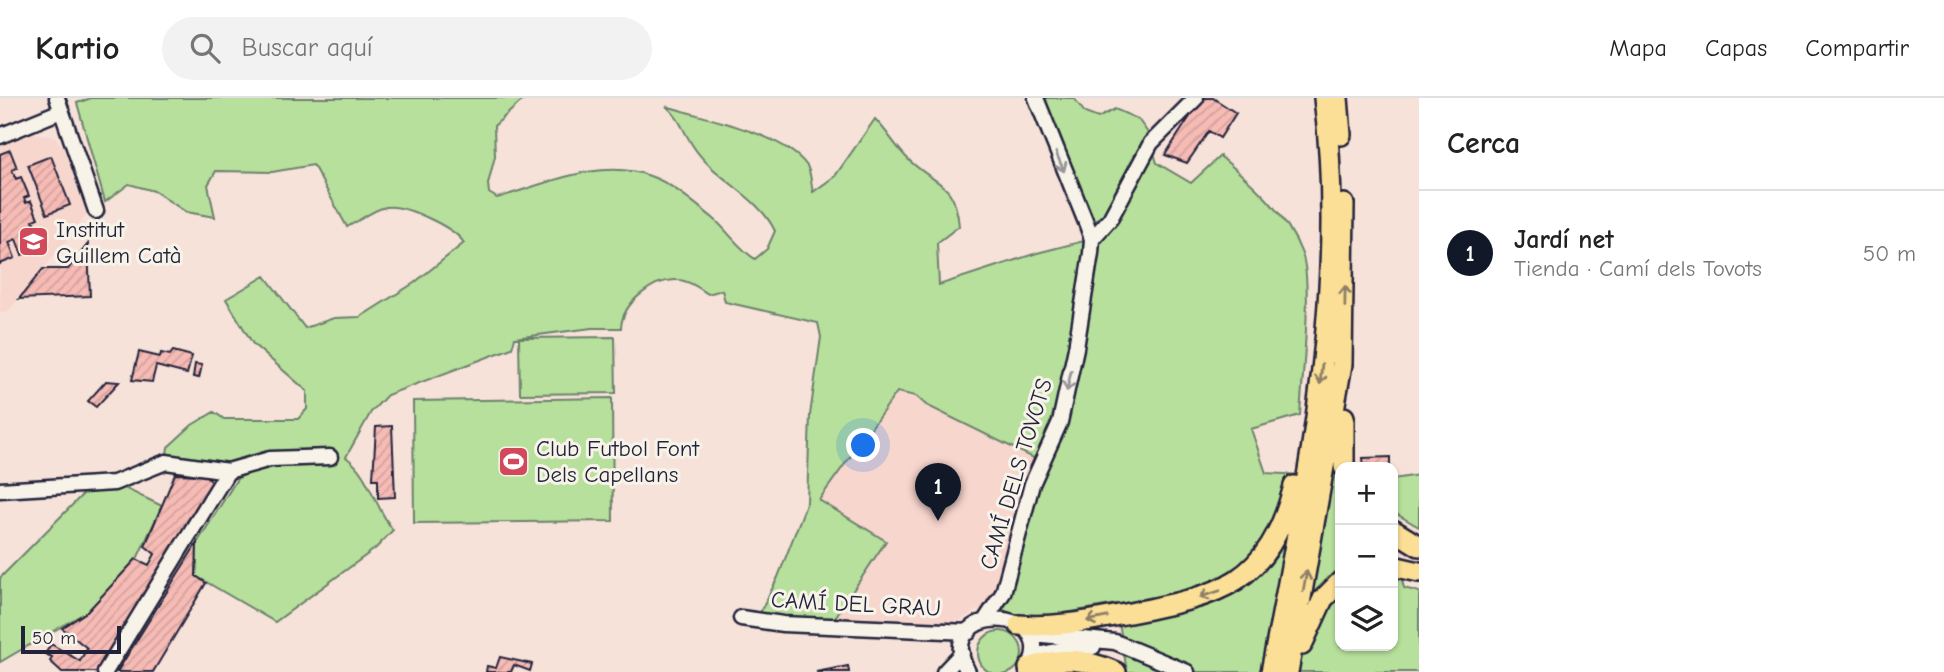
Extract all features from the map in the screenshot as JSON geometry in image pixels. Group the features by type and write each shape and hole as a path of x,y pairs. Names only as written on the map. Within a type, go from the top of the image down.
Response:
{"highway":[{"path":"1271,672 1317,418 1332,242 1332,186 1324,98"},
{"path":"1338,98 1346,243 1342,364 1344,462"},
{"path":"1289,672 1342,364"},
{"path":"1023,629 1062,626 1185,601 1231,586 1257,563 1276,537 1317,418"},
{"path":"1398,533 1419,546"},
{"path":"1398,567 1419,572"},
{"path":"1289,672 1317,609 1335,588"},
{"path":"1030,666 1070,658 1092,662 1115,672"}],"street":[{"path":"1035,98 1092,239 1110,219 1151,143 1196,98"},
{"path":"0,136 59,105 96,211"},
{"name":"CAMÍ DELS TOVOTS","path":"986,619 1003,593 1032,484 1060,422 1076,348 1092,239"},
{"path":"0,490 114,483 166,462 228,471 270,459 330,457"},
{"path":"105,672 228,471"},
{"name":"CAMÍ DEL GRAU","path":"741,618 783,624 969,632"},
{"path":"944,672 962,653 969,632 986,619 1003,618 1023,629 1129,645 1187,672"},
{"path":"1023,629 1030,666 1078,646 1140,652"},
{"path":"962,653 968,672"}],"shaded area":[{"name":"Institut Guillem Catà","path":"33,133 55,137 63,147 87,215 19,299 7,312 0,312 0,146"},
{"path":"897,392 916,396 926,405 1040,461 1003,593 1003,609 977,610 944,630 830,625 818,500"}],"green space":[{"path":"91,98 525,98 494,126 495,156 488,184 489,193 497,198 553,180 593,171 632,171 659,179 683,194 713,218 755,259 767,249 775,231 748,197 702,158 666,106 742,128 780,144 796,154 807,166 813,192 835,176 875,119 905,156 944,186 954,201 959,226 937,243 939,285 1037,253 1092,239 1151,143 1157,163 1191,183 1220,156 1278,212 1295,239 1305,268 1307,308 1300,415 1251,429 1266,473 1335,477 1335,651 1398,651 1398,565 1404,588 1419,592 1419,672 1127,672 1116,604 1021,621 1003,609 1003,593 1040,461 926,405 916,396 897,392 819,500 886,541 830,625 756,621 778,577 807,502 810,415 821,337 818,323 725,302 722,290 708,294 681,280 658,284 640,295 627,310 621,328 592,328 515,338 512,348 387,395 371,412 346,457 361,473 393,530 376,548 275,622 196,576 197,543 237,479 267,461 228,471 166,462 168,447 192,425 214,412 224,419 298,419 307,409 307,391 253,344 226,299 265,276 305,328 334,318 360,317 414,283 464,243 440,224 417,213 394,207 377,210 347,227 313,165 272,172 216,171 208,185 215,217 186,212 154,191 129,184 105,202 77,103"},
{"path":"1036,98 1074,98 1085,113 1098,118 1115,109 1138,119 1148,133 1104,214 1093,221"},
{"path":"615,337 616,393 520,394 519,338"},
{"name":"Club Futbol Font Dels Capellans","path":"612,398 613,521 414,523 413,401"},
{"path":"1419,475 1419,527 1398,515 1398,478"},
{"path":"114,483 162,506 137,559 88,611 0,662 0,578 92,485"},
{"path":"992,633 1008,633 1020,645 1020,661 1008,673 992,673 980,661 980,645"}],"building":[{"path":"1202,98 1213,98 1236,113 1220,138 1209,131 1187,163 1165,155"},
{"path":"10,150 17,168 12,170 16,179 21,177 29,196 24,198 26,203 31,201 38,218 33,220 37,229 42,227 49,244 22,255 16,239 9,242 15,258 0,264 0,154"},
{"path":"51,156 70,205 47,214 28,165"},
{"path":"88,244 90,296 19,299 43,269 68,269"},
{"path":"173,351 192,356 187,374 156,366 152,382 132,380 139,352 160,357 161,353 170,355"},
{"path":"195,364 202,365 199,378 193,377"},
{"path":"106,381 119,382 96,407 88,401"},
{"path":"392,426 395,497 378,498 378,479 373,479 376,427"},
{"path":"1390,457 1390,462 1363,462 1363,458"},
{"path":"175,474 205,475 215,484 101,672 62,672 50,661 52,657 45,654 51,644 80,661 87,648 62,628 88,611 136,559 149,565 155,554 145,546"},
{"path":"197,543 196,576 206,583 153,672 117,672"},
{"path":"500,657 532,664 530,671 514,665 511,672 486,672 487,666 496,668"},
{"path":"848,666 849,672 816,672"}],"place":[{"name":"Institut Guillem Catà","path":"33,242"},
{"name":"Club Futbol Font Dels Capellans","path":"513,461"},
{"name":"Jardí net","path":"938,521"}]}
